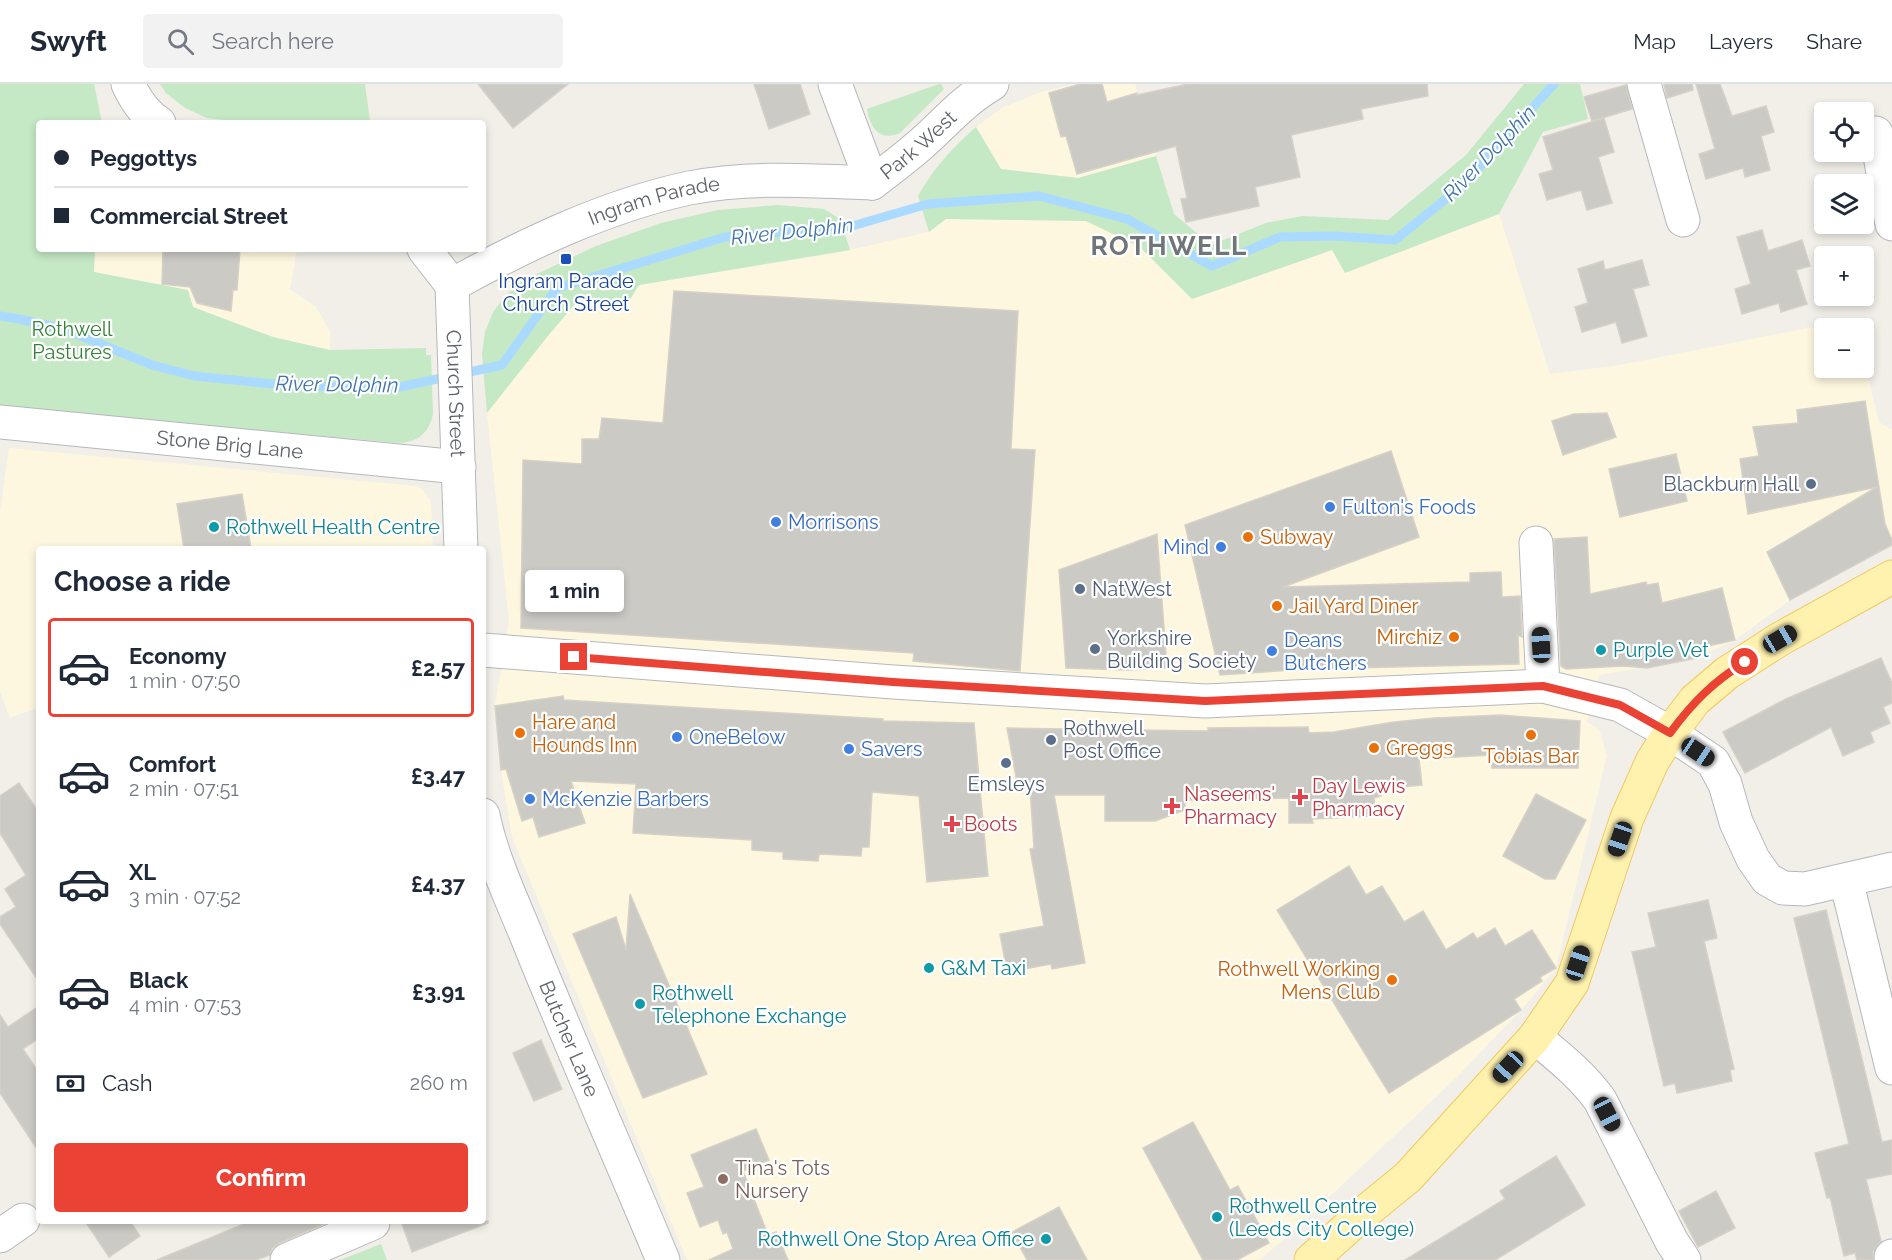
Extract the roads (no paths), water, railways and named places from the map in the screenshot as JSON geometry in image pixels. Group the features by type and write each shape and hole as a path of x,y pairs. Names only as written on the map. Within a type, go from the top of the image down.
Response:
{"main road":[{"path":"1311,1260 1408,1177 1535,1037 1572,983 1627,818 1652,762 1695,700 1727,673 1780,639 1892,577"}],"street":[{"path":"128,84 133,95 154,120"},
{"path":"836,84 872,183"},
{"name":"Park West","path":"872,183 920,144 962,105 992,84"},
{"path":"1644,84 1683,220"},
{"path":"1876,133 1892,224"},
{"name":"Ingram Parade","path":"452,285 501,258 561,232 621,208 691,188 732,182 872,183"},
{"path":"426,252 452,285"},
{"name":"Church Street","path":"452,285 461,546"},
{"name":"Stone Brig Lane","path":"0,422 459,467"},
{"path":"1536,543 1543,686"},
{"path":"486,650 893,682 1205,701 1543,686 1620,705 1670,733 1713,762 1725,784 1736,822 1753,859 1767,879 1783,888 1805,889 1892,869"},
{"name":"Butcher Lane","path":"486,828 505,885 564,1030 663,1260"},
{"path":"1846,880 1892,1068"},
{"path":"1535,1037 1571,1066 1600,1100 1672,1242 1684,1260"},
{"path":"287,1260 373,1224"}],"waterway":[{"name":"River Dolphin","path":"0,316 64,329 152,365 194,376 293,386 395,388 502,365 557,288 725,237 852,226 928,204 1039,196 1127,219 1212,266 1280,237 1335,236 1395,240 1463,185 1554,84"}],"place":[{"name":"Ingram Parade Church Street","path":"566,259"},
{"name":"Blackburn Hall","path":"1811,484"},
{"name":"Fulton's Foods","path":"1330,507"},
{"name":"Morrisons","path":"776,522"},
{"name":"Rothwell Health Centre","path":"214,527"},
{"name":"Subway","path":"1248,537"},
{"name":"Mind","path":"1221,547"},
{"name":"NatWest","path":"1080,589"},
{"name":"Jail Yard Diner","path":"1277,606"},
{"name":"Mirchiz","path":"1454,637"},
{"name":"Yorkshire Building Society","path":"1095,649"},
{"name":"Purple Vet","path":"1601,650"},
{"name":"Deans Butchers","path":"1272,651"},
{"name":"Hare and Hounds Inn","path":"520,733"},
{"name":"Tobias Bar","path":"1531,735"},
{"name":"OneBelow","path":"677,737"},
{"name":"Rothwell Post Office","path":"1051,740"},
{"name":"Greggs","path":"1374,748"},
{"name":"Savers","path":"849,749"},
{"name":"Emsleys","path":"1006,763"},
{"name":"Day Lewis Pharmacy","path":"1300,797"},
{"name":"McKenzie Barbers","path":"530,799"},
{"name":"Naseems' Pharmacy","path":"1172,806"},
{"name":"Boots","path":"952,824"},
{"name":"G&M Taxi","path":"929,968"},
{"name":"Rothwell Working Mens Club","path":"1392,980"},
{"name":"Rothwell Telephone Exchange","path":"640,1004"},
{"name":"Tina's Tots Nursery","path":"723,1179"},
{"name":"Rothwell Centre (Leeds City College)","path":"1217,1217"},
{"name":"Rothwell One Stop Area Office","path":"1046,1239"}],"district":[{"name":"ROTHWELL","path":"1169,246"}],"park label":[{"name":"Rothwell Pastures","path":"72,340"}]}
